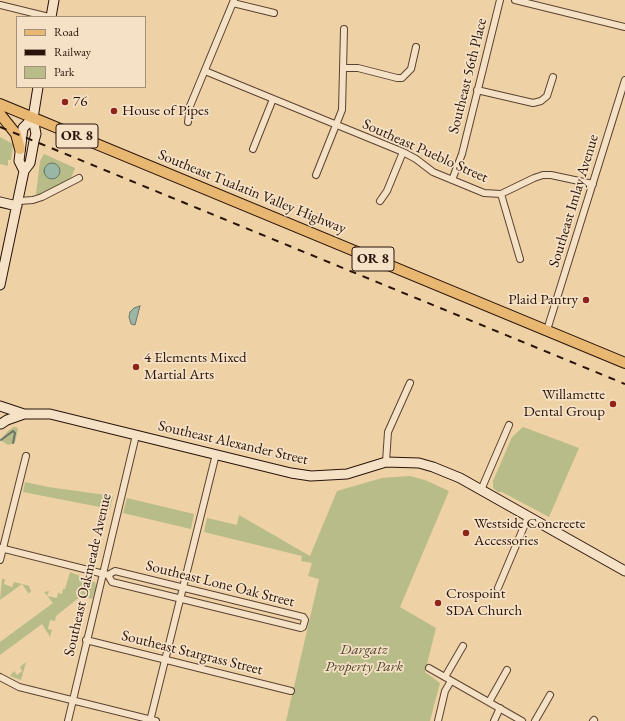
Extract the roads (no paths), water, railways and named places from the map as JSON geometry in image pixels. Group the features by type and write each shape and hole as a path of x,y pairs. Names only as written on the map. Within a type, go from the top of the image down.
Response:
{"main road":[{"name":"Southeast Tualatin Valley Highway","path":"0,104 625,362"},
{"path":"0,114 16,134 20,149"}],"street":[{"path":"50,16 54,0"},
{"name":"Southeast 56th Place","path":"452,180 462,154 500,0"},
{"path":"515,0 625,27"},
{"path":"188,122 190,106 234,2 274,13"},
{"path":"0,5 46,16"},
{"path":"316,175 336,126 344,100 344,29"},
{"path":"344,68 358,68 402,78 411,69 416,47"},
{"name":"Southeast Pueblo Street","path":"205,71 336,126 403,152 416,158 433,172 484,193 501,194 543,175 551,175 593,184"},
{"path":"477,90 533,103 541,101 547,96 553,77"},
{"name":"Southeast Imlay Avenue","path":"547,330 625,80"},
{"path":"0,285 24,171 30,163 36,134 33,118 38,88"},
{"path":"253,149 274,100"},
{"path":"24,171 19,162 20,149 24,128 33,118"},
{"path":"380,201 387,191 403,152"},
{"path":"0,202 18,203 33,200 79,178"},
{"path":"501,194 520,259"},
{"path":"386,462 388,432 410,383"},
{"path":"0,407 2,419 0,425"},
{"name":"Southeast Alexander Street","path":"0,407 24,414 50,414 311,476 347,474 386,462 419,463 450,473 625,571"},
{"name":"Southeast Alexander Street","path":"0,425 7,420 24,414"},
{"path":"481,490 509,425"},
{"name":"Southeast Oakmeade Avenue","path":"68,721 86,640 105,575 136,435"},
{"path":"0,677 19,687 152,721 216,454"},
{"path":"0,560 1,549 26,456"},
{"path":"498,588 528,517"},
{"name":"Southeast Lone Oak Street","path":"1,549 105,575 115,572 303,617 305,620 303,627 301,628 112,582 105,575"},
{"name":"Southeast Stargrass Street","path":"86,640 291,691"},
{"path":"445,677 463,646"},
{"path":"429,668 522,721"},
{"path":"489,702 507,670"},
{"path":"438,721 445,691 451,681"},
{"path":"535,721 550,695"},
{"path":"494,721 500,708"}],"waterway":[{"path":"1,440 13,431 15,433 13,443"}],"railway":[{"path":"0,127 625,384"}],"place":[{"name":"76","path":"65,102"},
{"name":"House of Pipes","path":"114,111"},
{"name":"Plaid Pantry","path":"586,300"},
{"name":"4 Elements Mixed Martial Arts","path":"136,367"},
{"name":"Willamette Dental Group","path":"613,404"},
{"name":"Westside Concreete Accessories","path":"466,533"},
{"name":"Crospoint SDA Church","path":"438,603"}],"park label":[{"name":"Dargatz Property Park","path":"364,658"}]}
